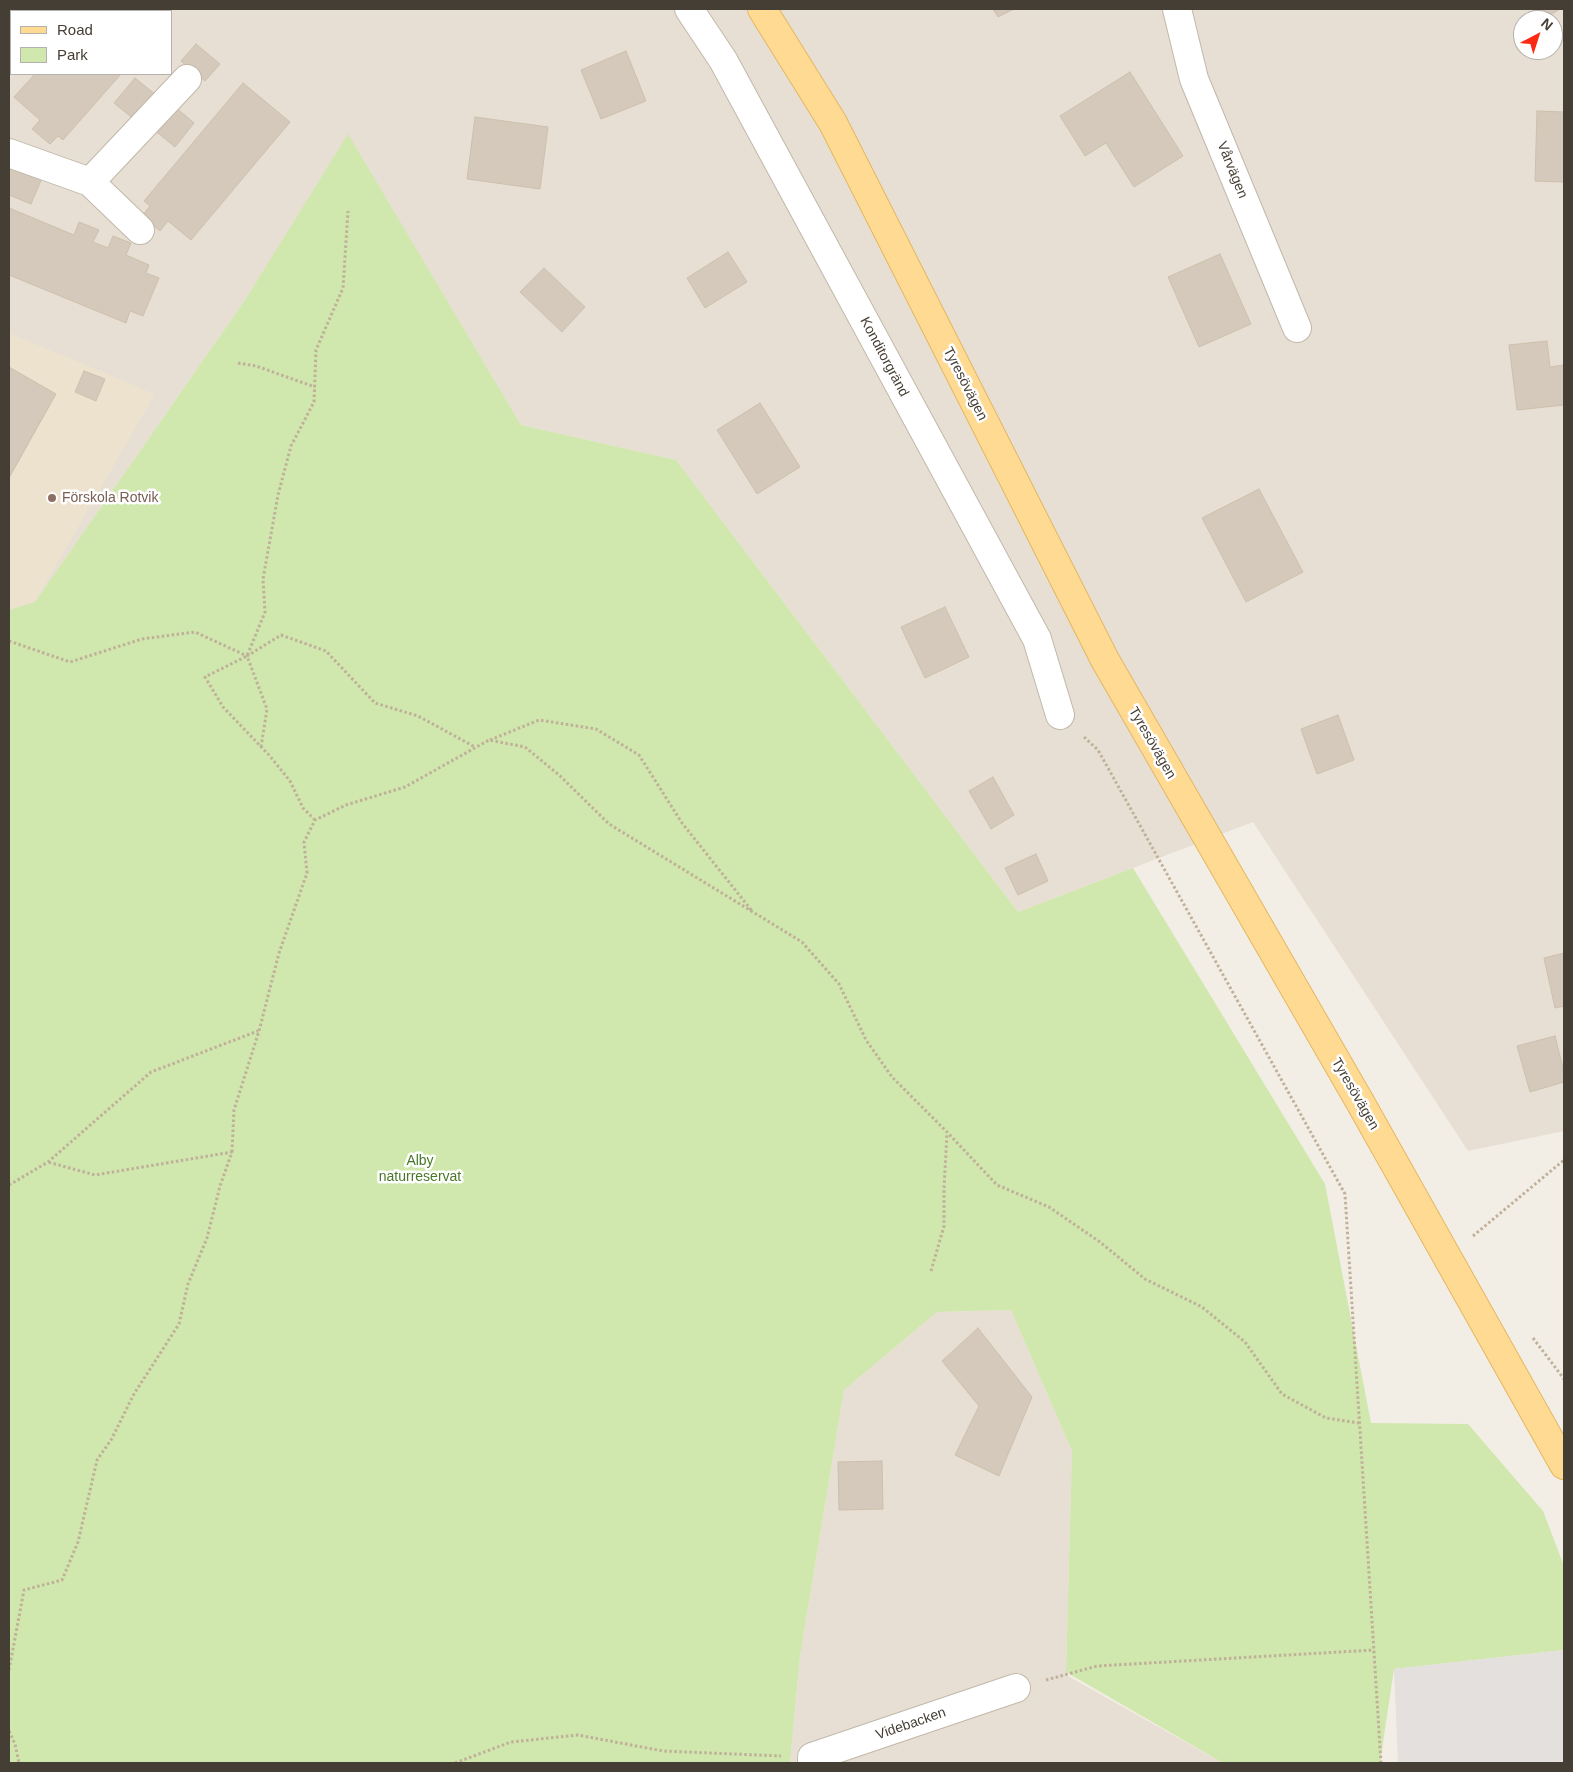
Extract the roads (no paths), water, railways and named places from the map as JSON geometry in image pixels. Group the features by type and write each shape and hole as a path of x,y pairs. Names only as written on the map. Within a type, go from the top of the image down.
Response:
{"main road":[{"name":"Tyresövägen","path":"762,9 833,123 1105,660 1360,1102 1564,1465"}],"street":[{"name":"Konditorgränd","path":"689,9 723,60 1036,639 1060,716"},
{"name":"Vårvägen","path":"1177,9 1194,80 1297,328"},
{"path":"90,182 187,79"},
{"path":"9,153 90,182 140,230"},
{"name":"Videbacken","path":"812,1760 1016,1688"}],"place":[{"name":"Förskola Rotvik","path":"52,498"}],"park label":[{"name":"Alby naturreservat","path":"420,1170"}]}
